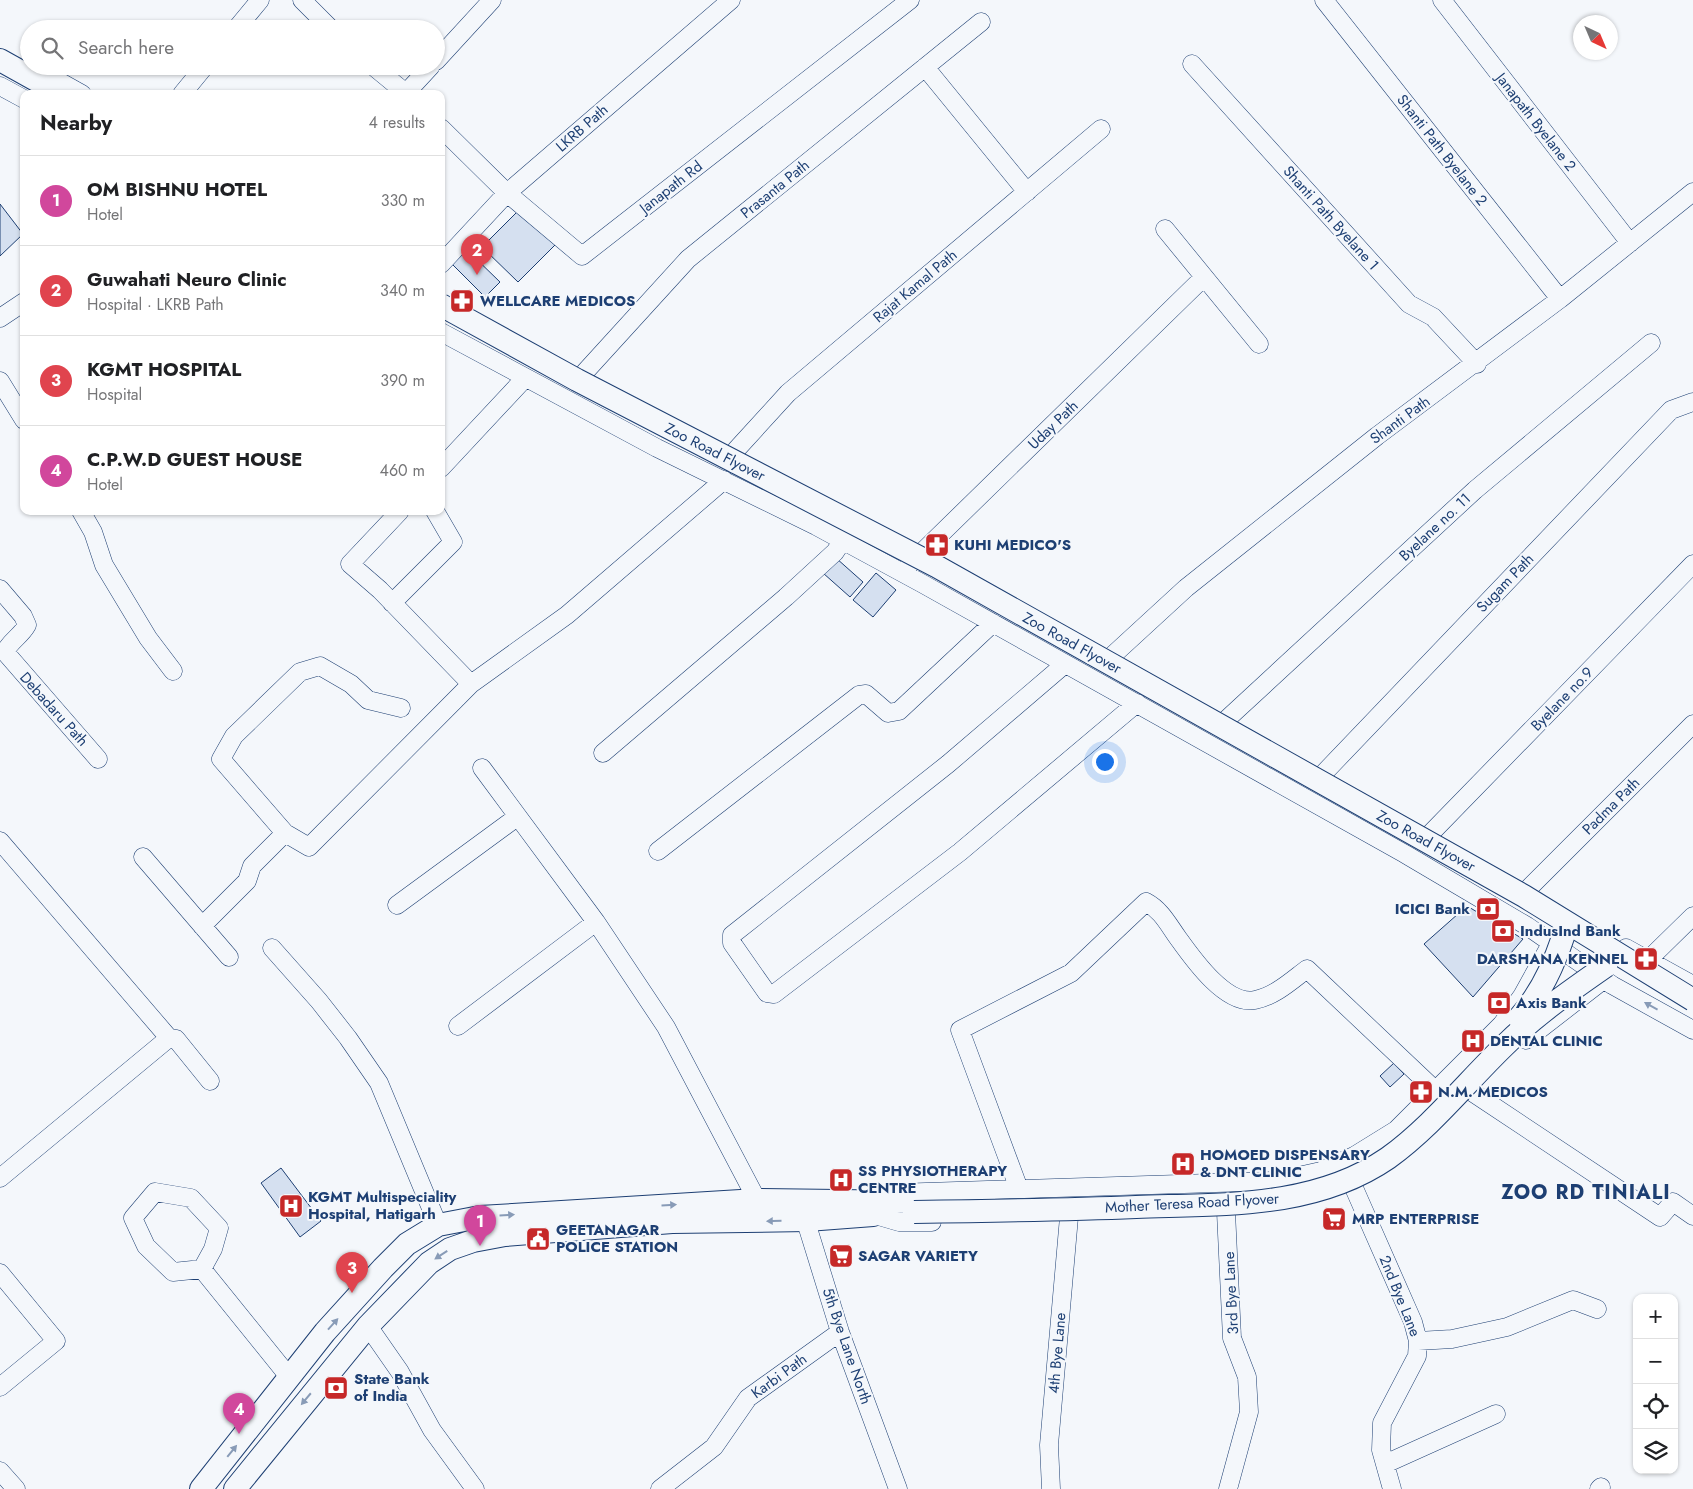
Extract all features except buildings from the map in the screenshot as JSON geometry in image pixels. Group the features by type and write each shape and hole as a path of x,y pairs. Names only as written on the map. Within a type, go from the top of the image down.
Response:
{"main road":[{"path":"0,60 20,71"},
{"path":"0,74 28,90"},
{"path":"27,75 54,90"},
{"name":"Zoo Road Flyover","path":"445,307 577,380 944,571 1524,896 1693,1000"},
{"name":"Zoo Road Flyover","path":"445,323 532,371 847,534 1060,649 1443,864 1606,973 1693,1015"},
{"name":"Mother Teresa Road Flyover","path":"802,1211 1227,1194 1279,1190 1340,1174 1385,1150 1406,1132 1495,1044 1528,1008 1540,991 1556,960 1557,940"},
{"name":"Mother Teresa Road Flyover","path":"915,1207 1071,1210 1227,1204 1275,1200 1328,1188 1367,1170 1398,1150 1536,1016 1606,973"},
{"path":"201,1489 326,1332 382,1268 407,1244 438,1225 480,1217 757,1200 802,1211"},
{"path":"242,1486 368,1326 428,1263 450,1249 473,1241 505,1235 802,1211"}],"street":[{"path":"243,20 260,0"},
{"path":"445,51 492,0"},
{"name":"Janapath Rd","path":"445,132 507,192 582,256 910,0"},
{"name":"Shanti Path Byelane 2","path":"1324,0 1560,300"},
{"name":"Janapath Byelane 2","path":"1442,0 1630,243"},
{"path":"307,1 323,20"},
{"name":"LKRB Path","path":"445,260 507,192 722,3"},
{"name":"Prasanta Path","path":"585,372 688,259 981,22"},
{"path":"0,48 20,59"},
{"name":"Shanti Path Byelane 1","path":"1192,64 1409,304 1433,317 1477,364"},
{"path":"925,67 1027,192"},
{"path":"48,75 75,90"},
{"path":"185,90 198,75"},
{"path":"384,75 402,90"},
{"path":"410,90 423,75"},
{"path":"0,86 20,98"},
{"name":"Rajat Kamal Path","path":"736,450 788,393 1101,129"},
{"name":"Shanti Path","path":"1112,656 1186,588 1376,436 1477,364 1560,300 1693,192"},
{"path":"1165,229 1259,344"},
{"name":"Uday Path","path":"901,572 1204,277"},
{"path":"445,297 926,549 1112,656 1528,889 1621,946 1649,959 1693,985"},
{"path":"0,318 20,310"},
{"path":"445,334 657,448 843,540 1557,940"},
{"name":"Byelane no. 11","path":"1227,720 1475,490 1651,343"},
{"path":"445,464 525,378"},
{"path":"0,381 20,414"},
{"name":"Sugam Path","path":"1323,774 1671,410 1693,402"},
{"path":"401,708 368,700 351,684 320,666 300,672 234,736 221,759 285,833 309,847 471,684 567,615 724,480"},
{"path":"83,515 93,532 104,564 148,638 173,671"},
{"path":"396,515 350,564 392,603 471,684"},
{"path":"392,603 453,542 437,515"},
{"path":"603,753 786,597 835,552 843,540"},
{"name":"Byelane no.9","path":"1431,834 1693,564"},
{"name":"Debadaru Path","path":"0,589 23,616 27,625 22,633 7,647 5,652 98,759"},
{"path":"658,851 859,695 866,694 888,713 899,711 993,623"},
{"path":"1066,664 948,764 732,935 732,943 767,993 774,994 960,852 1138,704"},
{"name":"Padma Path","path":"1528,889 1693,724"},
{"path":"482,768 596,922 666,1027 757,1200"},
{"path":"397,905 517,817"},
{"path":"202,926 247,881 252,866 285,833"},
{"path":"0,841 169,1038 176,1039 210,1081"},
{"path":"143,857 229,957"},
{"path":"1019,1188 960,1030 1071,973 1146,902 1158,909 1199,967 1233,997 1254,1001 1278,991 1307,969 1436,1091"},
{"path":"1568,913 1557,940 1502,1024 1396,1130 1379,1142 1321,1171 1276,1181 896,1192 873,1208 899,1222 1226,1212 1308,1204 1354,1188 1382,1173 1414,1150 1528,1037 1606,973 1621,946"},
{"path":"1649,959 1693,916"},
{"path":"458,1026 596,922"},
{"path":"272,948 319,1001 379,1083 438,1225"},
{"path":"1606,973 1693,1030"},
{"path":"0,1178 169,1038"},
{"path":"1472,1092 1660,1217 1673,1202 1693,1216"},
{"name":"2nd Bye Lane","path":"1354,1188 1413,1322 1418,1340 1417,1356 1382,1423 1381,1450 1392,1489"},
{"path":"155,1192 191,1198 219,1228 213,1249 202,1268 173,1272 146,1246 133,1218 155,1192"},
{"name":"5th Bye Lane North","path":"802,1211 840,1332 898,1489"},
{"name":"3rd Bye Lane","path":"1226,1212 1232,1338 1247,1376 1249,1412 1228,1489"},
{"name":"4th Bye Lane","path":"1051,1489 1049,1445 1069,1217"},
{"path":"202,1268 290,1378"},
{"path":"0,1273 56,1341 0,1386"},
{"path":"1418,1340 1452,1339 1507,1327 1573,1300 1597,1309"},
{"path":"368,1326 400,1372 432,1430 475,1489"},
{"name":"Karbi Path","path":"660,1489 714,1447 748,1398 840,1332"},
{"path":"1385,1464 1496,1414"},
{"path":"0,1471 16,1489"}],"place":[{"name":"Guwahati Neuro Clinic","path":"477,275"},
{"name":"WELLCARE MEDICOS","path":"462,301"},
{"name":"KUHI MEDICO'S","path":"937,545"},
{"name":"ICICI Bank","path":"1488,909"},
{"name":"IndusInd Bank","path":"1503,931"},
{"name":"DARSHANA KENNEL","path":"1646,959"},
{"name":"Axis Bank","path":"1499,1003"},
{"name":"DENTAL CLINIC","path":"1473,1041"},
{"name":"N.M. MEDICOS","path":"1421,1092"},
{"name":"HOMOED DISPENSARY & DNT CLINIC","path":"1183,1164"},
{"name":"SS PHYSIOTHERAPY CENTRE","path":"841,1180"},
{"name":"KGMT Multispeciality Hospital, Hatigarh","path":"291,1206"},
{"name":"MRP ENTERPRISE","path":"1334,1219"},
{"name":"GEETANAGAR POLICE STATION","path":"538,1239"},
{"name":"OM BISHNU HOTEL","path":"480,1246"},
{"name":"SAGAR VARIETY","path":"841,1256"},
{"name":"KGMT HOSPITAL","path":"352,1293"},
{"name":"State Bank of India","path":"336,1388"},
{"name":"C.P.W.D GUEST HOUSE","path":"239,1434"}],"district":[{"name":"ZOO RD TINIALI","path":"1586,1192"}]}
